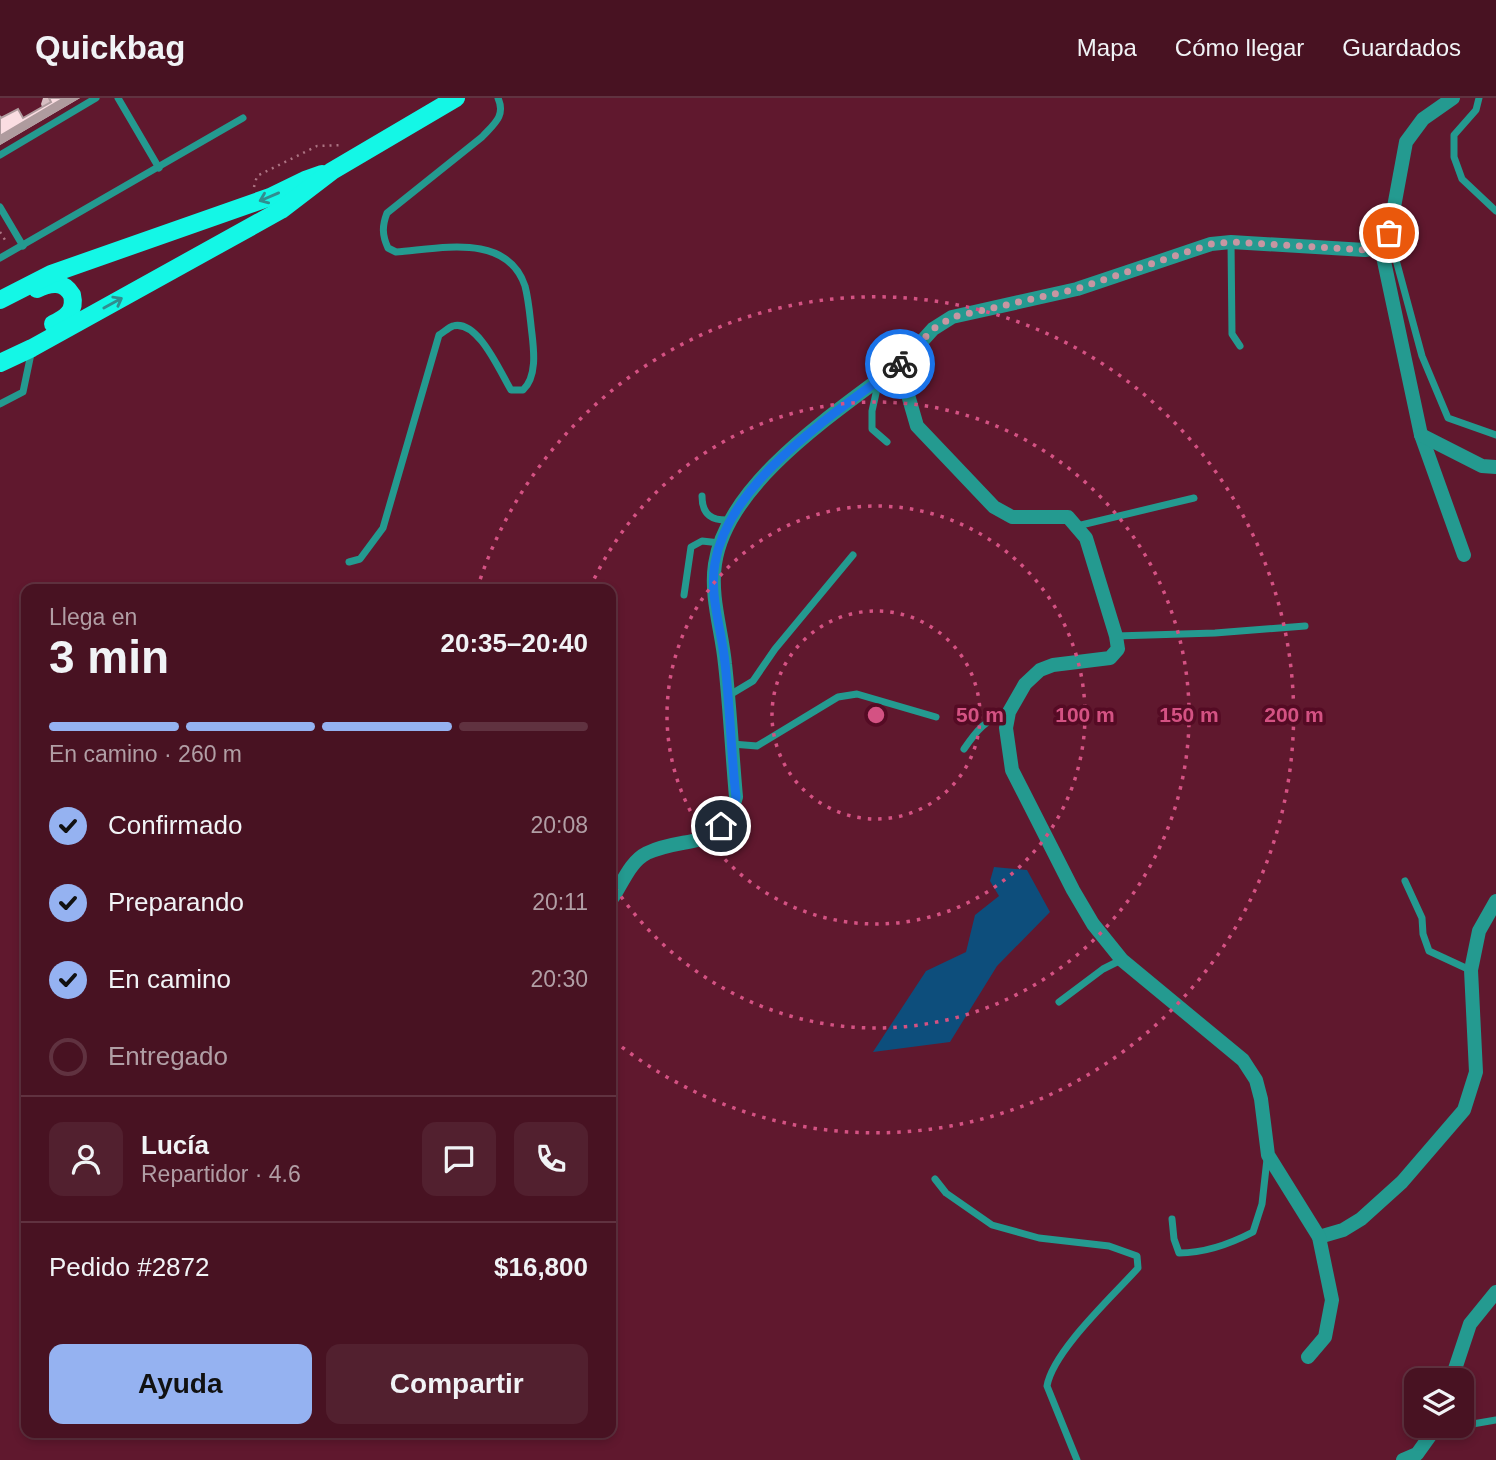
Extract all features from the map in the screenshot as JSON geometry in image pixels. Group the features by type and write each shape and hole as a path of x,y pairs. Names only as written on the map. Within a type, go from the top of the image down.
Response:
{"main road":[{"path":"0,363 32,348 281,210 332,171 456,98"},
{"path":"0,300 51,274 250,204 332,171"},
{"path":"0,308 52,283 66,287 74,301 70,314 64,319 0,351"}],"street":[{"path":"1453,98 1423,119 1405,142 1389,233 1381,247 1422,435 1464,555"},
{"path":"616,892 636,861 648,853 712,836 731,816 736,797 725,663 713,583 715,562 731,520 762,477 782,456 906,359 933,329 953,317 1076,289 1211,244 1231,242 1365,250 1381,247"},
{"path":"906,359 906,388 917,426 994,507 1012,517 1068,517 1086,538 1118,649 1110,658 1053,665 1040,670 1025,684 1009,712 1006,728 1012,769 1093,924 1122,960 1243,1060 1256,1080 1268,1154 1319,1237 1332,1300 1325,1337 1308,1357"},
{"path":"1422,435 1482,466 1496,467"},
{"path":"1319,1237 1343,1230 1361,1219 1402,1182 1464,1110 1475,1072 1471,970 1479,931 1496,901"},
{"path":"1455,1368 1469,1324 1496,1292"},
{"path":"1403,1460 1417,1457 1430,1438"}],"lane":[{"path":"0,155 96,98"},
{"path":"118,98 159,168"},
{"path":"349,562 360,559 383,528 439,335 452,326 467,326 479,335 511,390 523,390 528,385 534,349 530,315 524,285 507,258 491,250 471,248 396,252 388,248 383,238 387,213 496,123 502,107 498,98"},
{"path":"1479,98 1476,110 1454,135 1454,158 1462,179 1496,211"},
{"path":"0,258 243,118"},
{"path":"0,207 23,246"},
{"path":"1389,233 1422,356 1448,418 1496,435"},
{"path":"1231,242 1232,334 1240,346"},
{"path":"0,404 23,392 32,348"},
{"path":"879,380 872,411 872,429 887,442"},
{"path":"702,496 702,506 707,514 717,521 731,520"},
{"path":"1076,526 1194,498"},
{"path":"684,595 691,547 702,541 720,543"},
{"path":"728,696 753,681 775,649 853,555"},
{"path":"1116,636 1215,633 1306,626"},
{"path":"731,744 757,746 838,697 857,694 936,717"},
{"path":"964,749 976,732 992,718 1009,712"},
{"path":"1405,881 1422,918 1423,934 1429,951 1471,970"},
{"path":"1059,1002 1103,969 1122,960"},
{"path":"1172,1219 1179,1253 1199,1253 1236,1241 1253,1232 1262,1205 1268,1154"},
{"path":"935,1180 946,1193 992,1225 1039,1238 1109,1246 1137,1256 1138,1268 1072,1341 1049,1377 1047,1386 1077,1460"},
{"path":"1474,1424 1496,1420"}],"path":[{"path":"250,204 257,176 317,146 348,145"}],"water":[{"path":"994,867 1027,870 1050,912 997,966 950,1042 873,1052 926,971 966,952 975,915 999,896 990,881"}],"building":[{"path":"49,98 64,98 0,136 0,116 1,118 18,109 23,118 51,102"}],"way so far":[{"path":"900,364 933,329 953,317 1076,289 1211,244 1231,242 1365,250 1381,247 1389,233"}],"route":[{"path":"721,826 731,816 736,797 725,663 713,583 720,543 745,499 782,456 900,364"}]}
